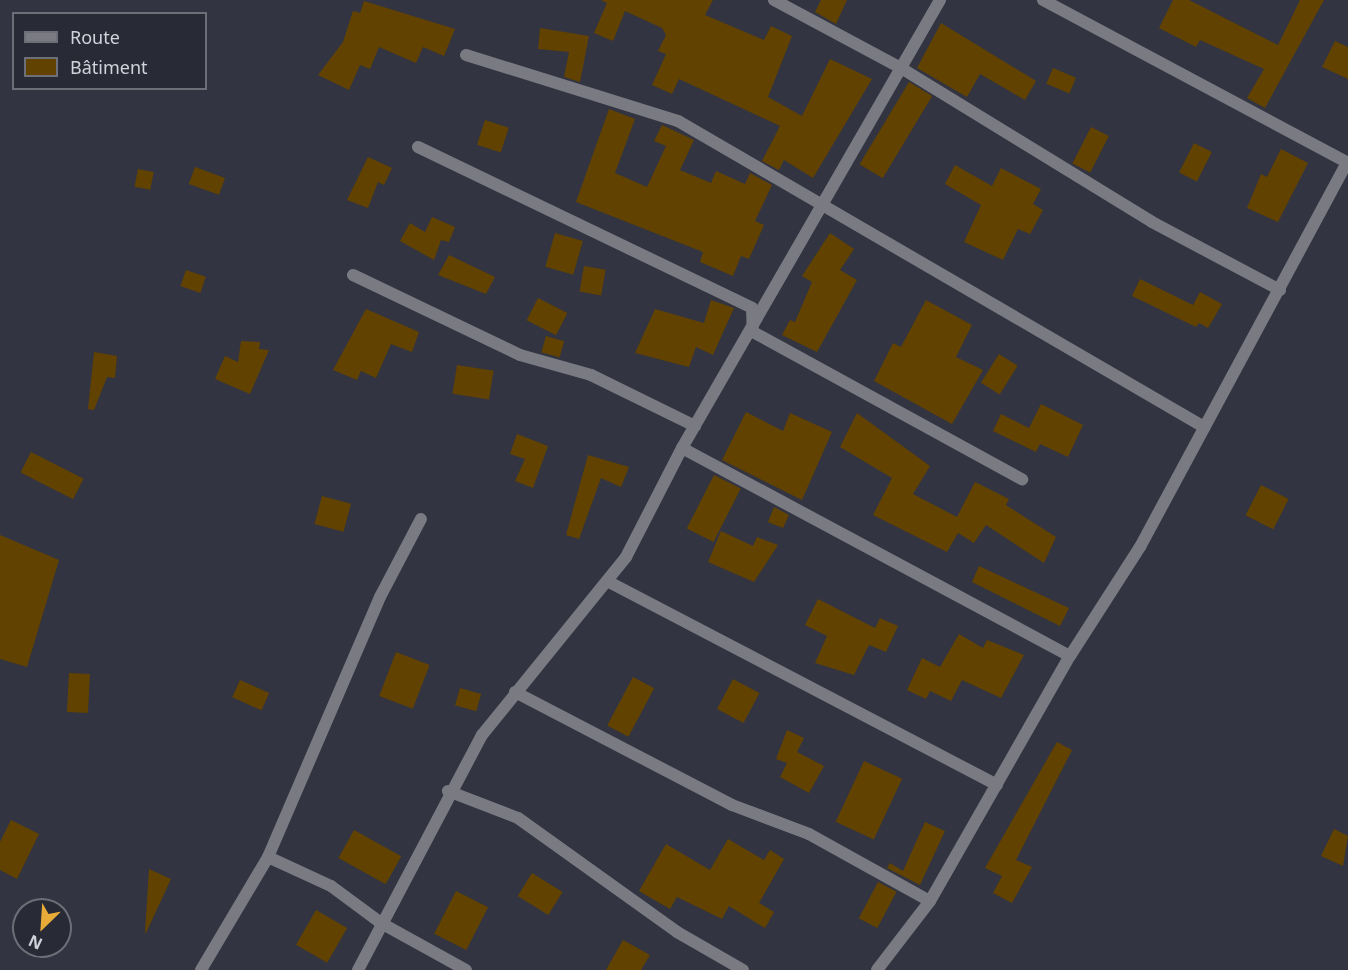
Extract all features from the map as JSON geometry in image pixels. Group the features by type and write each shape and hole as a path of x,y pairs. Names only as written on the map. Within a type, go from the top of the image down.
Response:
{"street":[{"path":"774,0 901,68 1152,222 1280,290"},
{"path":"358,970 448,791 515,692 607,581 651,513 682,448 753,332 940,0"},
{"path":"877,970 930,901 1070,656 1140,547 1347,163 1042,0"},
{"path":"466,54 678,121 824,203 1204,427"},
{"path":"418,147 752,308 753,332"},
{"path":"353,275 520,355 591,375 695,426"},
{"path":"753,332 1022,480"},
{"path":"682,448 1070,656"},
{"path":"201,970 268,857 380,597 421,519"},
{"path":"607,581 997,785"},
{"path":"515,692 732,805 809,834 930,901"},
{"path":"448,791 518,818 677,932 743,970"},
{"path":"268,857 331,886 381,923 466,970"}],"building":[{"path":"601,0 713,0 705,15 764,40 771,26 792,36 768,97 802,116 830,59 872,79 813,178 784,160 779,170 762,161 780,126 679,79 672,94 652,85 666,54 658,51 666,35 662,28 625,11 613,41 594,33 607,3"},
{"path":"821,0 847,0 836,24 815,12"},
{"path":"1173,0 1189,0 1278,45 1300,0 1324,0 1265,108 1247,98 1264,69 1200,40 1196,47 1159,28"},
{"path":"364,1 455,29 444,56 423,47 416,63 379,47 370,69 360,65 349,90 318,75 343,42 353,11 360,13"},
{"path":"941,23 1036,81 1025,100 980,74 967,97 917,68"},
{"path":"540,28 589,36 580,82 564,77 569,52 538,49"},
{"path":"1335,41 1348,47 1348,79 1322,67"},
{"path":"1053,68 1076,78 1069,93 1046,84"},
{"path":"909,82 932,96 883,178 860,164"},
{"path":"609,109 635,119 615,173 647,187 666,146 654,141 662,125 694,140 680,170 711,183 716,171 745,184 750,173 772,185 755,221 764,225 749,259 741,256 733,276 700,262 703,252 576,202"},
{"path":"485,120 509,128 501,152 477,145"},
{"path":"1091,127 1109,136 1090,173 1072,164"},
{"path":"1194,143 1212,152 1197,181 1179,172"},
{"path":"1281,149 1308,163 1278,222 1247,208 1261,174 1267,177"},
{"path":"368,157 392,168 384,185 378,182 368,208 347,200"},
{"path":"955,165 992,186 1001,168 1041,189 1033,204 1043,210 1030,234 1018,229 1003,260 964,242 981,205 945,184"},
{"path":"195,167 225,178 219,195 189,184"},
{"path":"138,169 154,172 150,190 135,187"},
{"path":"432,217 455,227 449,242 441,240 434,260 400,241 410,223 425,232"},
{"path":"555,233 583,241 573,275 545,267"},
{"path":"830,233 854,249 840,270 857,280 817,352 782,335 790,320 795,322 812,282 802,276"},
{"path":"449,255 495,277 486,294 438,275"},
{"path":"584,266 606,270 601,295 579,292"},
{"path":"186,270 206,277 200,293 180,286"},
{"path":"1140,279 1193,305 1200,292 1222,304 1208,328 1199,323 1196,327 1132,296"},
{"path":"538,298 567,313 556,335 527,320"},
{"path":"711,300 734,308 713,355 696,347 689,367 635,353 655,309 704,323"},
{"path":"926,300 972,325 956,357 983,370 952,424 874,381 893,343 901,347"},
{"path":"366,309 419,332 412,352 391,344 376,378 361,371 357,380 333,370"},
{"path":"546,336 564,341 560,358 541,352"},
{"path":"241,341 260,342 259,349 269,350 250,394 215,379 225,356 238,362"},
{"path":"94,352 117,356 115,378 107,377 94,410 88,409"},
{"path":"999,354 1018,366 1000,394 981,383"},
{"path":"457,365 494,371 489,399 452,394"},
{"path":"1041,404 1083,425 1068,457 1040,444 1036,452 993,431 1001,414 1029,428"},
{"path":"746,412 783,431 790,413 832,432 802,500 722,460"},
{"path":"857,413 930,466 913,494 957,517 975,482 1009,499 1006,505 1056,537 1044,563 986,525 974,543 958,533 947,552 873,515 892,478 840,447"},
{"path":"517,434 548,446 533,488 515,481 525,459 510,454"},
{"path":"31,452 84,479 73,499 21,472"},
{"path":"588,455 629,467 621,487 601,478 579,539 566,535"},
{"path":"714,475 741,489 713,542 687,528"},
{"path":"1261,485 1289,499 1273,529 1246,515"},
{"path":"322,496 351,504 343,532 314,524"},
{"path":"774,507 789,515 783,528 768,522"},
{"path":"721,531 753,546 757,537 778,545 754,582 708,562"},
{"path":"0,535 59,560 27,667 0,659"},
{"path":"979,566 1069,608 1060,626 972,582"},
{"path":"818,599 875,628 880,618 898,626 886,652 869,645 854,675 815,663 827,636 805,625"},
{"path":"959,634 983,648 987,640 1024,655 1001,698 962,680 951,701 930,691 926,699 907,690 922,658 940,667"},
{"path":"396,652 430,665 413,709 379,696"},
{"path":"69,673 90,674 88,713 67,712"},
{"path":"633,677 654,688 628,737 607,726"},
{"path":"733,679 759,693 744,723 717,709"},
{"path":"240,680 269,693 262,710 232,697"},
{"path":"460,688 481,694 476,711 455,705"},
{"path":"787,730 804,738 797,752 824,766 809,793 780,777 787,763 776,759"},
{"path":"1057,742 1072,750 1016,860 1032,867 1012,903 993,893 1002,876 985,868"},
{"path":"864,761 902,779 874,839 836,822"},
{"path":"11,820 39,834 17,879 0,870 0,842"},
{"path":"925,822 945,831 920,885 887,868 890,863 903,871"},
{"path":"1334,829 1348,836 1343,866 1321,856"},
{"path":"354,830 401,856 386,884 338,858"},
{"path":"728,839 764,860 770,850 784,859 759,903 774,912 765,928 729,906 722,919 677,897 670,909 639,891 666,844 710,870"},
{"path":"149,869 171,879 146,933 145,932"},
{"path":"532,873 563,892 548,915 518,896"},
{"path":"878,882 897,892 877,928 859,918"},
{"path":"456,891 488,907 466,950 434,934"},
{"path":"316,910 347,928 327,963 296,945"},
{"path":"623,940 650,955 641,970 606,970"}]}
